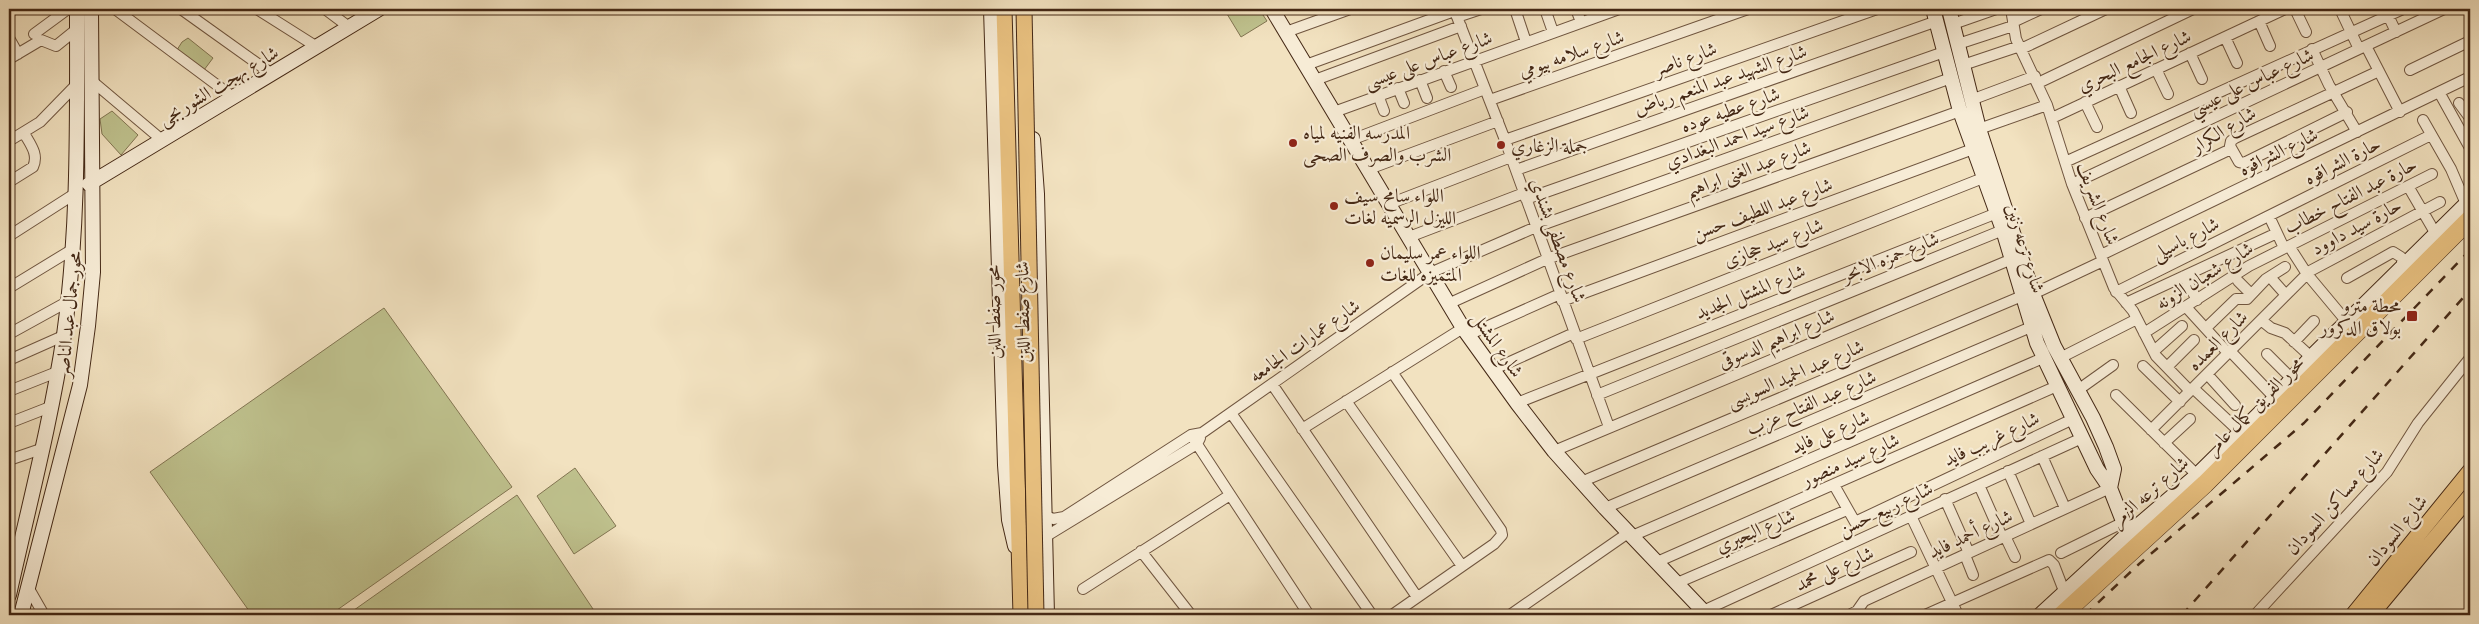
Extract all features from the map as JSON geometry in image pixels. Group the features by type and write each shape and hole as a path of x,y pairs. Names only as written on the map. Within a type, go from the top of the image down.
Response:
{"highway":[{"name":"محور الفريق كمال عامر","path":"2062,615 2205,484 2469,208"},
{"name":"محور الفريق كمال عامر","path":"2075,615 2252,452 2403,294 2470,229"}],"main road":[{"name":"محور صفط اللبن","path":"1004,9 1021,615"},
{"name":"محور صفط اللبن","path":"1024,9 1036,615"},
{"name":"شارع السودان","path":"2353,615 2470,471"},
{"name":"شارع السودان","path":"2371,615 2469,500"}],"street":[{"path":"9,12 14,9"},
{"path":"34,34 68,9"},
{"name":"محور جمال عبد الناصر","path":"9,595 11,571 50,408 64,336 73,249 76,193 77,9"},
{"name":"محور جمال عبد الناصر","path":"21,615 80,386 93,272 94,181 91,9"},
{"path":"115,9 233,97"},
{"path":"180,9 272,74"},
{"path":"257,9 317,47"},
{"path":"325,9 349,27"},
{"name":"شارع بهجت الشوربجى","path":"76,193 377,9"},
{"path":"991,9 1007,488 1009,520 1019,559"},
{"name":"شارع صفط اللبن","path":"1018,9 1032,123 1037,194 1047,615"},
{"name":"شارع المشتل","path":"1272,9 1409,237 1428,275 1492,370 1554,451 1581,482 1705,613"},
{"path":"1286,32 1350,9"},
{"path":"1306,65 1481,9"},
{"path":"1515,9 1526,42"},
{"path":"1545,9 1553,32"},
{"path":"1576,9 1581,22"},
{"name":"شارع عباس على عيسى","path":"1334,112 1581,22 1605,11 1619,9"},
{"name":"شارع سلامه بيومي","path":"1490,100 1748,9"},
{"name":"شارع ناصر","path":"1505,140 1877,9"},
{"name":"شارع ترعه زنين","path":"1949,9 1971,100 2027,295 2031,327 2056,386 2097,468 2110,488 2126,528"},
{"path":"1953,24 1996,9"},
{"name":"شارع الشريف","path":"2011,9 2020,48 2047,105 2072,184 2116,292 2137,319 2154,351 2167,367 2240,432"},
{"path":"1958,44 2013,24 2041,9"},
{"path":"1964,65 2020,48 2106,9"},
{"path":"1971,100 2036,79 2193,9"},
{"name":"شارع الجامع البحري","path":"2052,118 2285,9"},
{"path":"2295,9 2306,32"},
{"path":"2340,9 2351,32 2379,71 2400,112"},
{"path":"2065,162 2351,32 2387,12 2403,9"},
{"name":"شارع عباس على عيسي","path":"2072,184 2444,9"},
{"path":"2387,12 2396,32"},
{"name":"شارع ترعه زنين","path":"1935,15 1960,111 2012,259 2027,295 2093,418 2112,462 2114,477 2110,488"},
{"name":"شارع الشهيد عبد المنعم رياض","path":"1516,170 1935,15"},
{"path":"1314,80 1456,16"},
{"name":"شارع مصطفى بشندي","path":"1456,16 1498,121 1609,427"},
{"path":"2259,21 2270,46"},
{"path":"9,38 13,56 41,40 56,46 77,29"},
{"path":"2225,37 2237,62"},
{"path":"2410,70 2470,42"},
{"path":"2312,49 2320,68 2357,132"},
{"name":"شارع عطيه عوده","path":"1409,237 1944,52"},
{"path":"2190,53 2202,79"},
{"path":"2156,69 2168,94"},
{"path":"1444,71 1451,87"},
{"name":"شارع الكرار","path":"2085,218 2231,149 2230,144 2235,138 2379,71"},
{"name":"شارع الشراقوه","path":"2027,295 2470,77"},
{"name":"شارع سيد احمد البغدادي","path":"1428,275 1536,227 1950,78"},
{"path":"1420,80 1427,98"},
{"path":"92,81 162,140"},
{"path":"9,141 24,133 48,115 77,84"},
{"path":"2119,86 2131,113"},
{"path":"1398,88 1404,103"},
{"path":"1351,140 1486,89"},
{"path":"2439,92 2470,148"},
{"path":"1378,95 1384,111"},
{"path":"2085,102 2097,127"},
{"path":"2459,103 2470,118"},
{"path":"1979,129 2047,105"},
{"name":"شارع عبد الغنى ابراهيم","path":"1448,304 1547,259 1960,111"},
{"path":"2231,149 2238,162 2244,163 2347,112"},
{"path":"2423,120 2451,169 2469,208"},
{"path":"1368,169 1498,121"},
{"path":"9,182 33,167 35,163 35,153 24,133"},
{"name":"حارة الشراقوه","path":"2269,216 2432,135"},
{"name":"شارع عبد اللطيف حسن","path":"1302,429 1392,372 1466,331 1973,149"},
{"path":"1389,204 1511,157"},
{"name":"حارة عبد الفتاح خطاب","path":"2286,247 2432,174"},
{"name":"شارع سيد حجازى","path":"1492,370 1983,178"},
{"path":"2408,186 2437,236"},
{"path":"9,236 76,193"},
{"name":"حارة سيد داوود","path":"2306,274 2322,263 2440,202"},
{"name":"شارع ترعه الزمر","path":"2040,615 2126,528 2197,475 2275,398 2311,357 2404,267 2469,208"},
{"name":"شارع المشتل الجديد","path":"1517,403 1996,213"},
{"path":"2269,216 2286,247 2306,274 2347,322"},
{"name":"شارع باسيلى","path":"2116,292 2269,216"},
{"name":"شارع حمزه الابحر","path":"1597,395 2002,230"},
{"path":"2126,303 2277,233"},
{"name":"شارع شعبان الزونه","path":"2144,333 2241,270 2286,247"},
{"path":"9,288 73,249"},
{"path":"2347,278 2393,252 2401,256 2404,267"},
{"name":"شارع ابراهيم الدسوقى","path":"1554,451 2012,259"},
{"path":"2206,328 2236,298 2246,299 2270,277 2285,267"},
{"name":"شارع العمده","path":"2151,430 2306,274"},
{"name":"شارع عمارات الجامعه","path":"1044,515 1053,519 1064,516 1190,434 1202,433 1428,275"},
{"path":"2184,276 2197,300"},
{"path":"2270,277 2286,295"},
{"path":"2238,280 2251,294"},
{"name":"شارع عبد الحميد السويسى","path":"1581,482 2027,295"},
{"path":"9,334 67,302"},
{"path":"2186,307 2275,398"},
{"path":"2060,358 2137,319"},
{"path":"2261,320 2270,328 2284,333 2311,357"},
{"path":"2294,342 2314,321"},
{"path":"2154,351 2182,326"},
{"name":"شارع عبد الفتاح عزب","path":"1605,508 2031,327"},
{"path":"9,360 64,336"},
{"path":"2167,367 2194,340"},
{"path":"2267,354 2292,379"},
{"name":"شارع على فايد","path":"1510,615 1630,535 2043,358"},
{"name":"شارع مساكن السودان","path":"2254,615 2388,472 2418,423 2470,358"},
{"path":"2078,390 2113,365"},
{"path":"2143,366 2180,402"},
{"path":"9,391 57,372"},
{"path":"1392,372 1502,530 1499,539 1392,615"},
{"path":"2207,374 2235,404"},
{"path":"1272,384 1417,597"},
{"name":"شارع سيد منصور","path":"1657,562 2056,386"},
{"path":"2116,396 2197,475"},
{"path":"1346,401 1462,566"},
{"path":"9,423 50,408"},
{"path":"1231,413 1372,615"},
{"name":"شارع غريب فايد","path":"1847,510 1852,520 1856,521 2073,419"},
{"path":"2164,443 2190,419"},
{"path":"1044,537 1197,444 1202,433"},
{"path":"1190,434 1309,615"},
{"name":"شارع ربيع حسن","path":"1705,613 1945,499 2082,438"},
{"path":"9,460 40,449"},
{"path":"2042,456 2065,508"},
{"path":"2008,472 2031,524"},
{"path":"1834,485 1847,510"},
{"path":"1979,485 2015,557"},
{"name":"شارع أحمد فايد","path":"1849,615 1857,611 1864,601 2110,488"},
{"path":"1083,589 1230,495"},
{"path":"1945,499 1967,554 1973,575"},
{"name":"شارع البحيري","path":"1677,582 1847,510"},
{"path":"1911,516 1958,615"},
{"path":"2061,553 2126,528"},
{"path":"1141,551 1191,615"},
{"name":"شارع على محمد","path":"1771,615 1911,552"},
{"path":"1925,615 2049,560 2054,565 2064,591"},
{"path":"28,587 44,615"}],"green space":[{"path":"1224,9 1259,9 1267,21 1241,37"},
{"path":"188,38 213,58 204,70 175,53 182,42"},
{"path":"112,111 138,135 121,155 102,134 100,119"},
{"path":"384,308 512,487 330,615 252,615 150,472"},
{"path":"575,468 616,526 574,554 537,496"},
{"path":"517,495 597,615 347,615"}],"railway":[{"path":"2085,615 2139,564 2304,423 2470,250"},
{"path":"2182,615 2470,290"}],"place":[{"name":"المدرسه الفنيه لمياه الشرب والصرف الصحى","path":"1293,143"},
{"name":"جملة الزغاري","path":"1501,145"},
{"name":"اللواء سامح سيف الليزل الرسميه لغات","path":"1334,206"},
{"name":"اللواء عمر سليمان المتميزه للغات","path":"1370,263"},
{"name":"محطة مترو بولاق الدكرور","path":"2412,316"}]}
